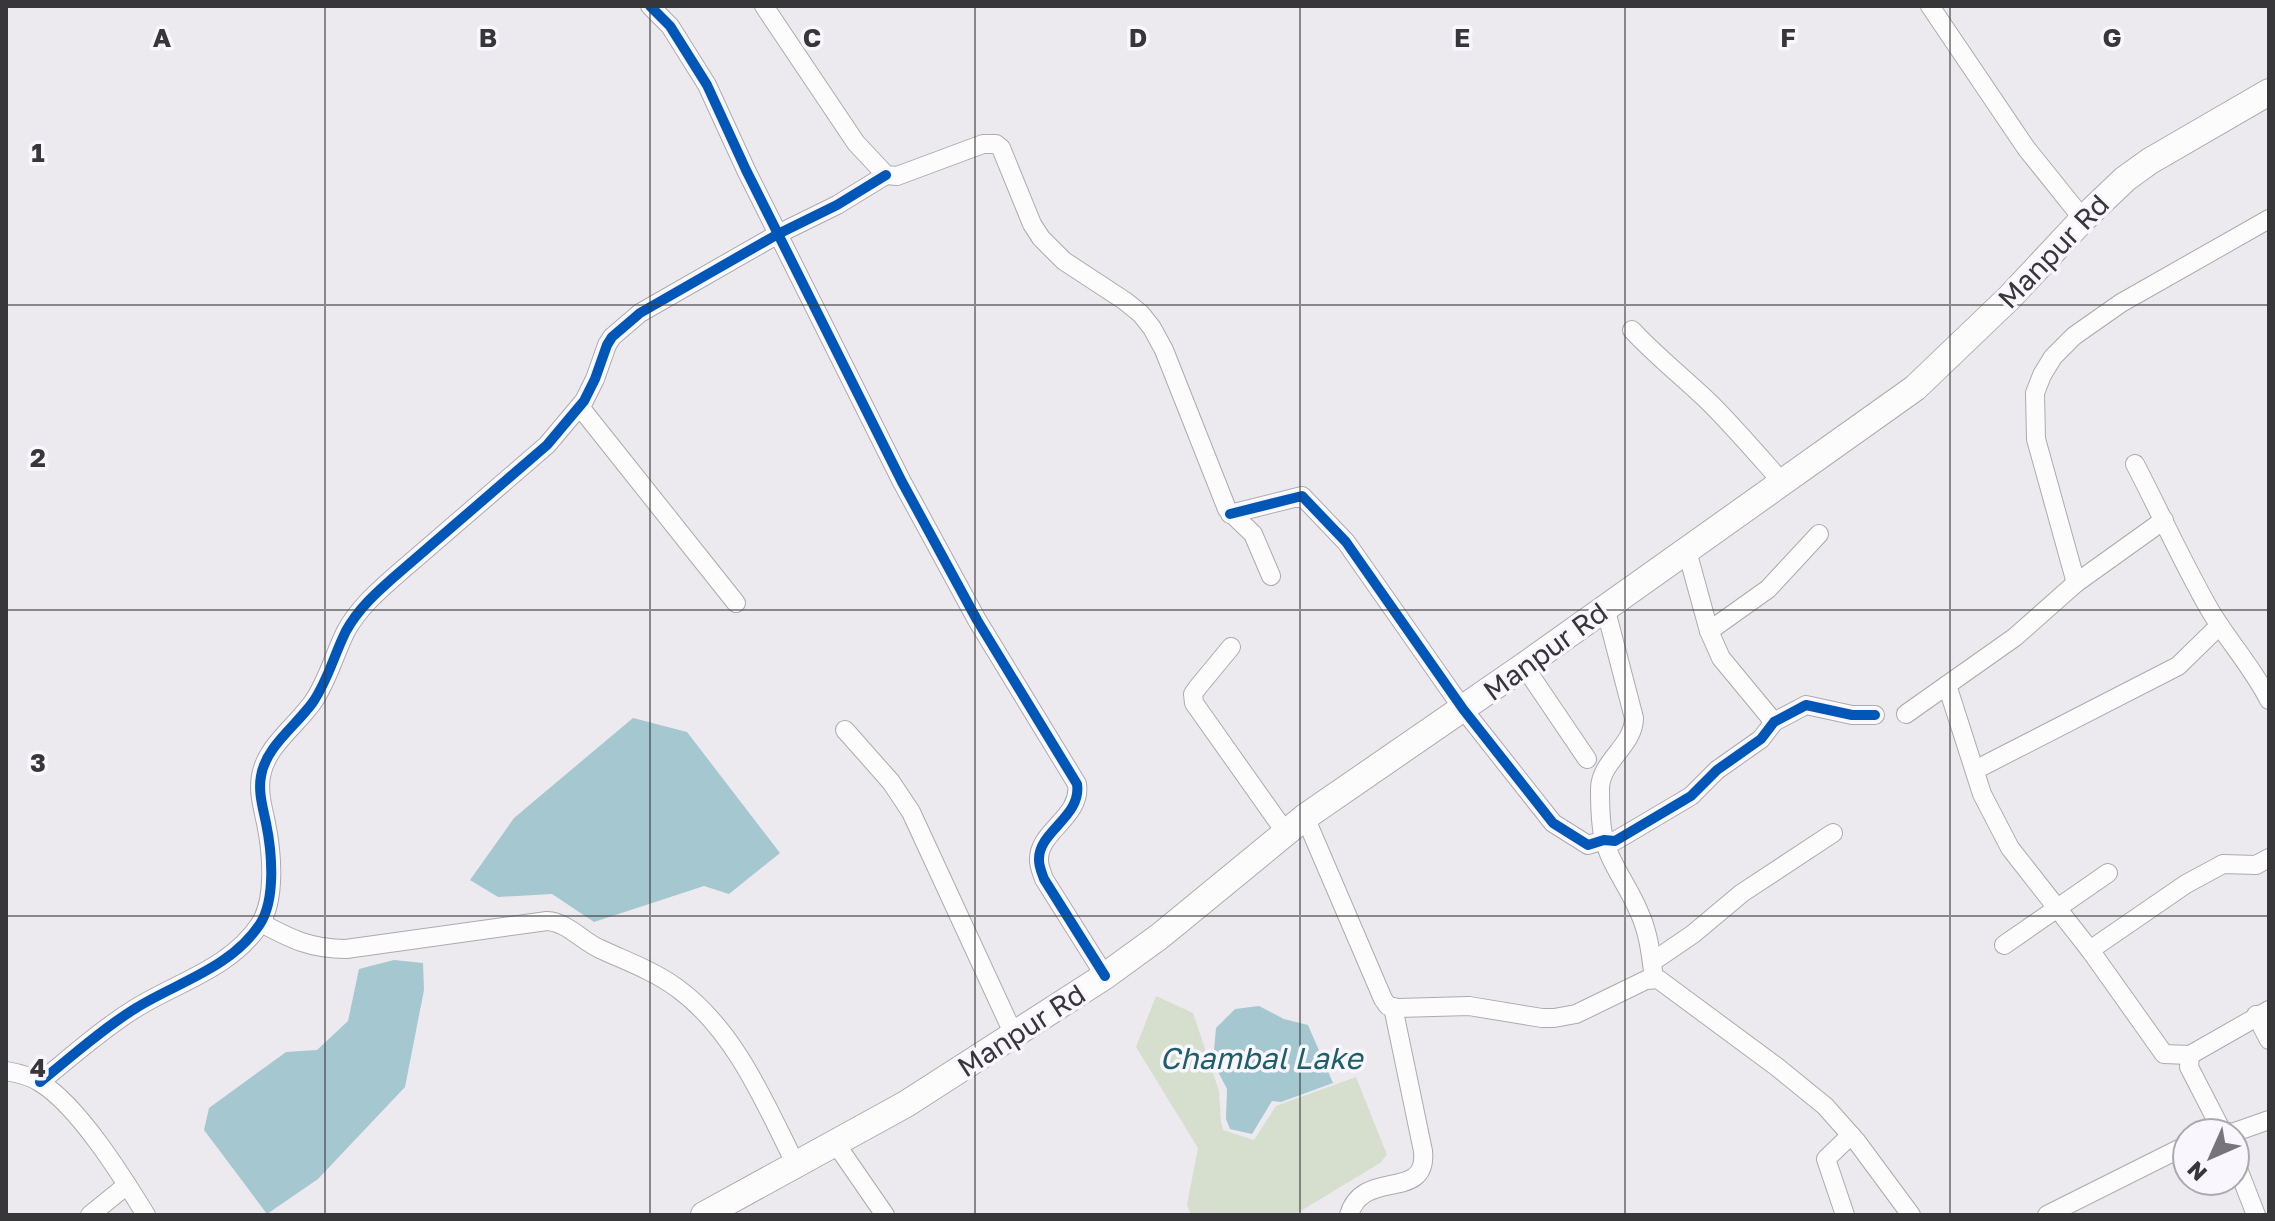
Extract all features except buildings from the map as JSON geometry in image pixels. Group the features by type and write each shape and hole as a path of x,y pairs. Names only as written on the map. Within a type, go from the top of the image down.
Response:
{"main road":[{"name":"Manpur Rd","path":"704,1215 906,1104 1105,976 1160,936 1296,825 1915,388 2010,297 2125,179 2150,161 2269,92"}],"street":[{"path":"650,6 670,26 707,85 917,510 977,620 1077,784 1078,800 1040,852 1039,865 1044,879 1105,976"},
{"path":"764,6 856,143 886,175"},
{"path":"1930,6 2026,148 2083,219"},
{"path":"40,1082 134,1009 232,955 261,923 269,895 271,865 259,789 261,773 277,744 315,699 347,630 371,598 547,445 580,407 595,379 607,345 622,327 640,313 886,175 897,176 983,144 996,144 1001,148 1032,224 1051,250 1125,301 1152,328 1164,350 1230,514 1253,534 1271,576"},
{"path":"2076,583 2036,439 2035,393 2042,375 2053,357 2074,336 2121,303 2269,219"},
{"path":"1632,330 1665,365 1723,416 1782,482"},
{"path":"580,407 736,603"},
{"path":"2135,464 2185,568 2219,626 2264,676 2269,700"},
{"path":"1230,514 1302,496 1346,542 1463,709 1553,823 1588,845 1604,840 1615,841 1691,796 1717,770 1761,739 1774,722 1806,705 1852,715 1875,715"},
{"path":"1906,714 2015,637 2076,583 2164,520"},
{"path":"1709,631 1768,589 1819,534"},
{"path":"1687,551 1709,631 1721,658 1774,722"},
{"path":"1605,607 1634,709 1634,724 1601,780 1604,840 1640,914 1653,970 1664,983 1825,1106 1851,1135 1911,1215"},
{"path":"1975,770 2178,666 2219,626"},
{"path":"1231,647 1193,694 1194,703 1296,825 1383,999 1393,1007 1469,1006 1542,1018 1576,1014 1646,980 1653,970 1742,893 1833,833"},
{"path":"1524,666 1587,759"},
{"path":"1947,685 1982,794 2010,848 2090,950 2164,1054 2190,1055 2262,1013 2269,1040"},
{"path":"845,730 891,782 911,812 1014,1035"},
{"path":"2090,950 2186,884 2223,864 2256,865 2269,858"},
{"path":"2004,945 2108,873"},
{"path":"261,923 290,939 329,949 547,921 560,923 597,948 675,985 705,1011 754,1081 796,1165"},
{"path":"1349,1215 1354,1202 1363,1193 1410,1181 1418,1176 1423,1166 1423,1151 1393,1007"},
{"path":"2190,1055 2189,1067 2212,1117"},
{"path":"6,1071 40,1082 65,1101 146,1215"},
{"path":"1845,1215 1826,1159 1851,1135"},
{"path":"836,1144 885,1215"},
{"path":"2047,1215 2171,1153"},
{"path":"90,1215 127,1185"}],"green space":[{"path":"1156,996 1193,1013 1219,1091 1223,1130 1254,1140 1276,1106 1356,1077 1387,1155 1380,1163 1294,1215 1191,1215 1187,1205 1198,1148 1136,1047"}],"water":[{"path":"633,718 687,732 780,853 729,894 704,886 594,922 552,894 498,897 470,880 514,818"},
{"path":"394,960 423,963 424,990 405,1087 318,1179 267,1214 204,1130 209,1108 286,1052 317,1050 348,1021 359,969"},
{"name":"Chambal Lake","path":"1259,1006 1284,1019 1308,1025 1333,1083 1281,1102 1272,1101 1252,1134 1230,1129 1226,1119 1227,1089 1213,1062 1216,1028 1235,1009"}],"cycle path":[{"path":"650,6 670,26 707,85 746,170 902,482 977,620 1077,784 1073,806 1045,841 1039,863 1044,879 1105,976"},
{"path":"40,1082 123,1016 219,963 248,939 260,924 271,889 270,848 260,788 269,755 313,702 346,631 362,608 547,445 584,401 612,337 640,313 886,175"},
{"path":"1230,514 1302,496 1346,542 1463,709 1553,823 1588,845 1604,840 1615,841 1691,796 1717,770 1761,739 1774,722 1806,705 1852,715 1875,715"}]}
